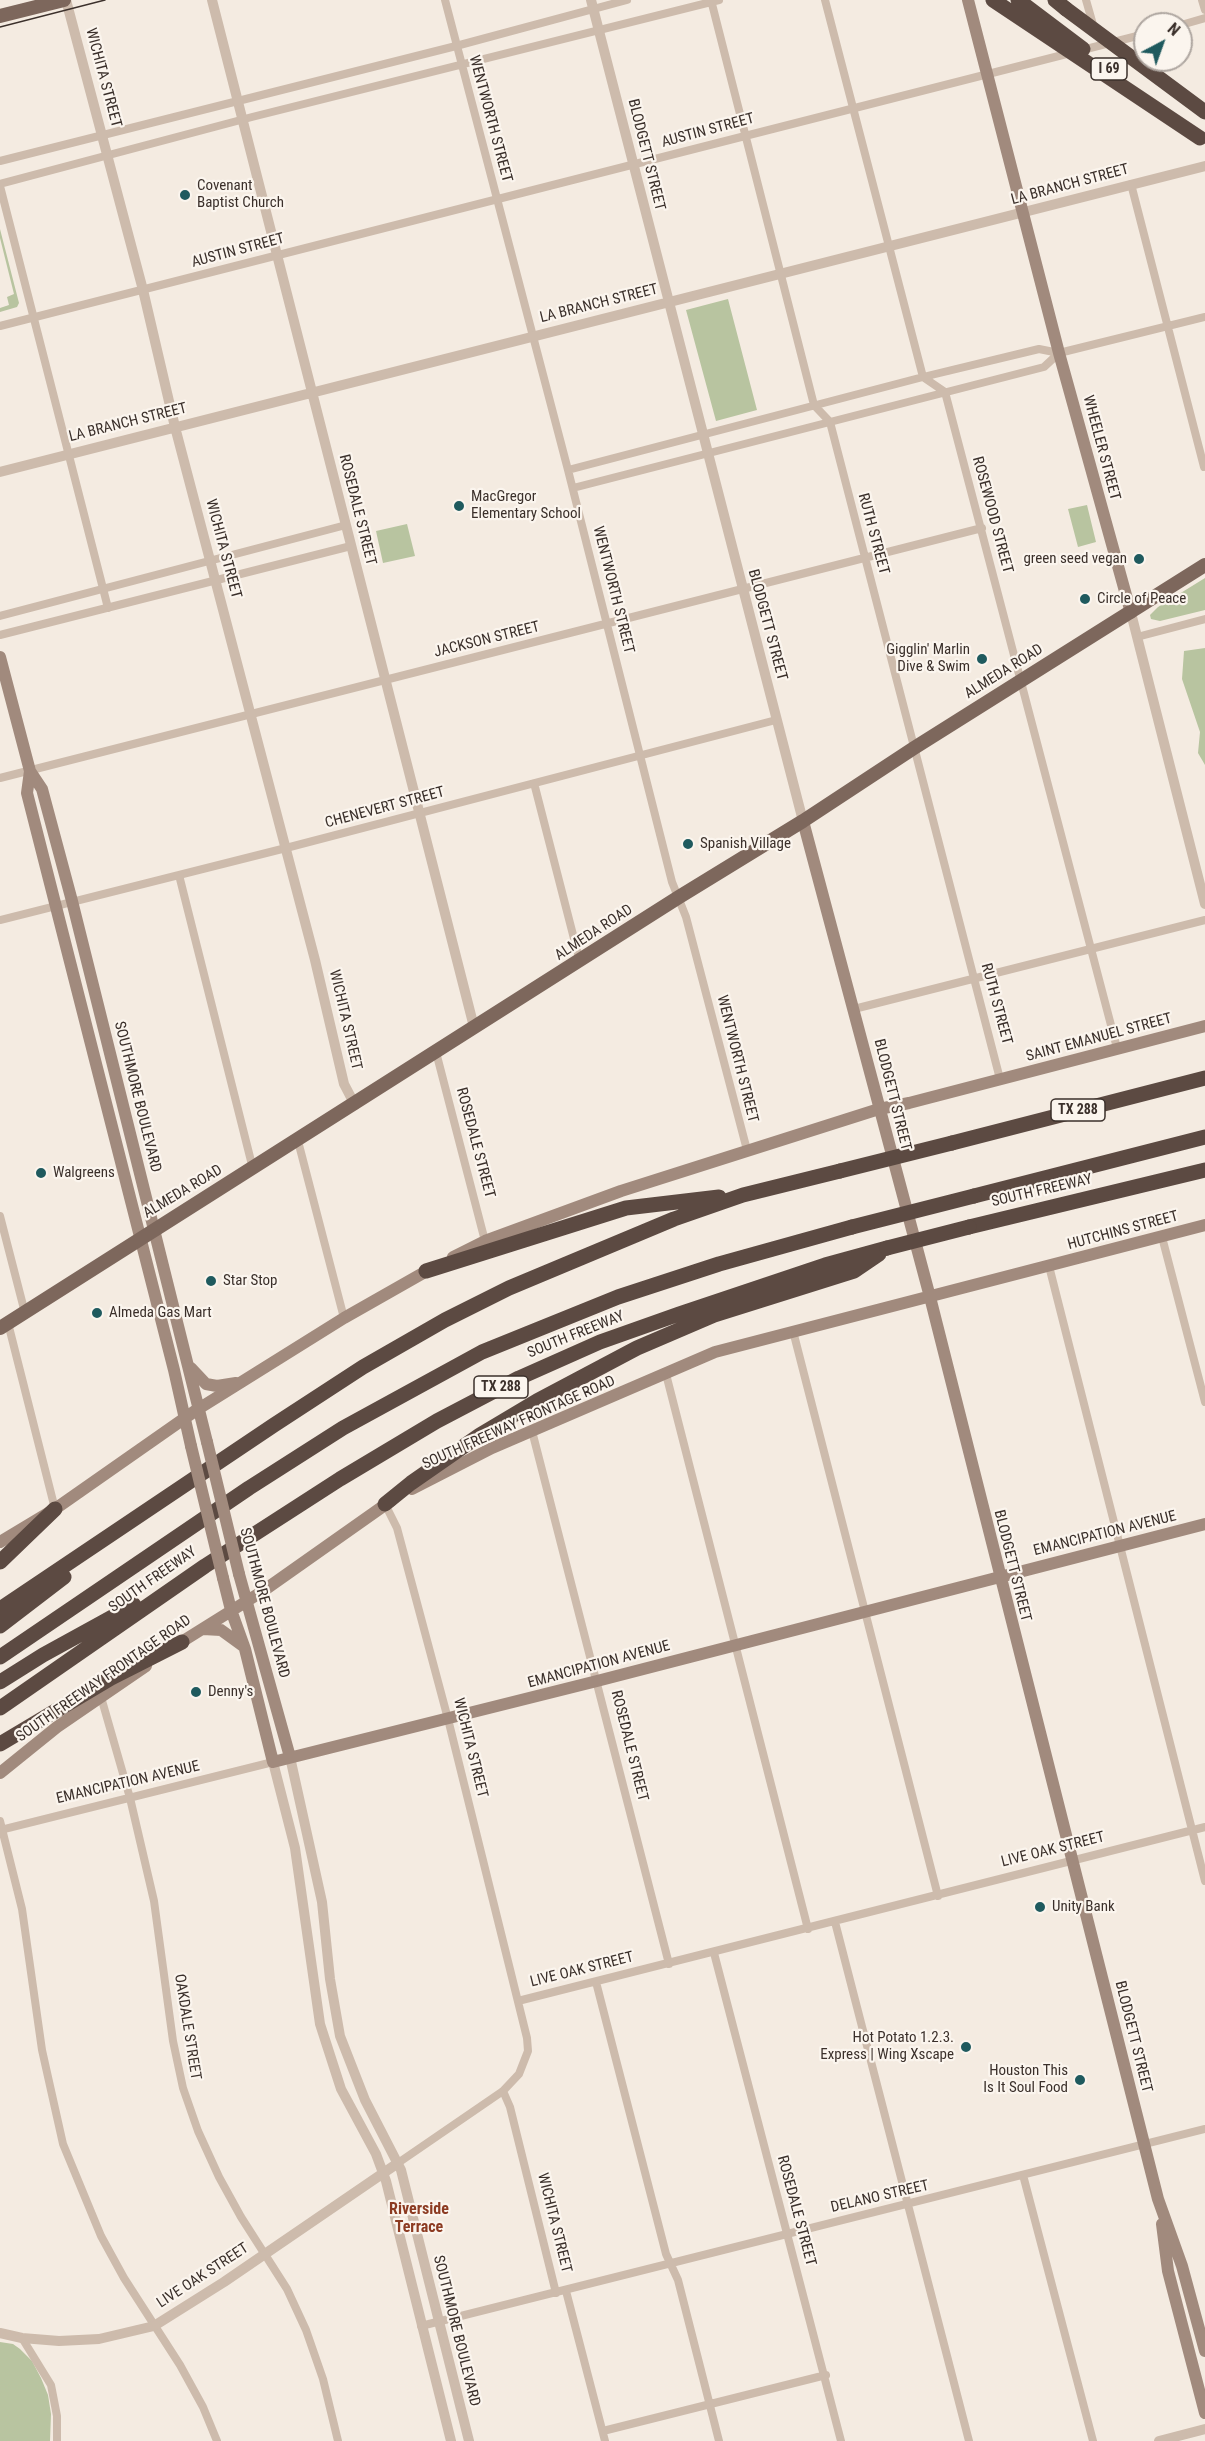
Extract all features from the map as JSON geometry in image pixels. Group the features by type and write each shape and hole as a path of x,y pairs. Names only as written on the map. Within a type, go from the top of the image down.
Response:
{"highway":[{"path":"993,0 1202,140"},
{"name":"I 69","path":"1018,0 1202,140"},
{"name":"I 69","path":"1059,3 1205,112"},
{"name":"TX 288","path":"0,1609 363,1367 445,1320 554,1268 674,1219 743,1195 1205,1079"},
{"path":"0,1657 249,1488 343,1428 482,1352 618,1297 718,1264 852,1227 1205,1137"},
{"name":"SOUTH FREEWAY","path":"0,1708 205,1566 340,1479 437,1421 519,1378 600,1342 852,1264 887,1248 1205,1170"},
{"path":"426,1271 626,1208 743,1195"},
{"path":"385,1504 480,1435 537,1401 637,1348 714,1315 852,1264"},
{"path":"0,1626 186,1485"},
{"path":"0,1562 55,1509"},
{"path":"0,1682 43,1655 205,1566"},
{"path":"0,1744 111,1678 182,1642"}],"main road":[{"path":"0,16 65,0"},
{"name":"WHEELER STREET","path":"968,0 1059,352 1131,613"},
{"name":"ALMEDA ROAD","path":"4,1326 139,1238 298,1141 474,1027 1205,565"},
{"name":"SOUTHMORE BOULEVARD","path":"0,657 30,771 42,789 72,902 155,1228 239,1574 290,1757"},
{"name":"SOUTHMORE BOULEVARD","path":"30,771 27,793 185,1418 231,1610 246,1649 273,1762"},
{"name":"BLODGETT STREET","path":"803,821 930,1297 1158,2199 1182,2266 1205,2351"},
{"name":"SAINT EMANUEL STREET","path":"1000,1079 1205,1026"},
{"path":"0,1542 55,1509 185,1418 344,1318 426,1271 485,1241 621,1191 879,1108 1000,1079"},
{"path":"113,1134 130,1130"},
{"name":"HUTCHINS STREET","path":"1049,1266 1205,1225"},
{"name":"SOUTH FREEWAY FRONTAGE ROAD","path":"0,1773 57,1727 247,1600 385,1504 453,1467 715,1352 867,1311 1049,1266"},
{"path":"189,1365 206,1384 217,1386 243,1381"},
{"name":"EMANCIPATION AVENUE","path":"273,1762 864,1613 1205,1524"},
{"path":"202,1629 221,1630 232,1636 246,1649"},
{"name":"BLODGETT STREET","path":"1158,2199 1168,2271 1205,2413"}],"street":[{"name":"WICHITA STREET","path":"65,0 143,290 175,427 286,848 344,1084 355,1104"},
{"name":"ROSEDALE STREET","path":"212,0 474,1027"},
{"name":"WENTWORTH STREET","path":"445,0 573,488 672,882 686,917 747,1150"},
{"path":"0,161 456,46 592,5 627,0"},
{"path":"825,0 923,377 945,392"},
{"path":"1086,0 1099,47"},
{"path":"1202,0 1205,10"},
{"path":"108,608 0,185 242,119 714,1"},
{"name":"RUTH STREET","path":"714,1 814,405 830,422 1000,1079"},
{"name":"BLODGETT STREET","path":"592,5 803,821"},
{"name":"AUSTIN STREET","path":"0,326 1133,37"},
{"name":"LA BRANCH STREET","path":"0,472 1205,166"},
{"path":"1131,184 1204,467"},
{"path":"568,470 1039,349 1059,352 1205,317"},
{"path":"573,488 1044,367 1059,352"},
{"name":"ROSEWOOD STREET","path":"945,392 1117,1048"},
{"path":"0,616 346,525"},
{"name":"JACKSON STREET","path":"0,778 982,528"},
{"path":"0,635 351,546"},
{"name":"WHEELER STREET","path":"1131,613 1205,904"},
{"path":"1137,637 1205,619"},
{"name":"CHENEVERT STREET","path":"0,920 776,720"},
{"path":"534,783 580,962"},
{"path":"178,875 253,1169"},
{"path":"854,1008 1205,920"},
{"name":"ROSEDALE STREET","path":"436,1052 485,1241"},
{"path":"298,1141 344,1318"},
{"path":"0,1216 25,1313"},
{"path":"1162,1237 1205,1402"},
{"path":"1049,1266 1205,1881"},
{"path":"4,1326 55,1509"},
{"path":"793,1331 938,1896"},
{"path":"666,1374 808,1929"},
{"name":"ROSEDALE STREET","path":"532,1431 669,1964"},
{"name":"WICHITA STREET","path":"385,1504 397,1528 518,2001"},
{"name":"OAKDALE STREET","path":"101,1697 130,1798 154,1901 170,2020 183,2088 198,2132 219,2177 287,2289 306,2330 323,2379 338,2441"},
{"name":"SOUTHMORE BOULEVARD","path":"290,1757 322,1902 330,1979 340,2036 365,2100 398,2163 469,2441"},
{"name":"SOUTHMORE BOULEVARD","path":"273,1762 295,1848 320,2024 341,2089 376,2154 383,2173 452,2441"},
{"name":"EMANCIPATION AVENUE","path":"1,1826 130,1798 273,1762"},
{"path":"1,1826 22,1909 42,2050 63,2144 101,2236 124,2278 180,2365 217,2441"},
{"name":"LIVE OAK STREET","path":"0,2333 22,2338 59,2341 99,2339 154,2326 184,2308 503,2091 519,2074 528,2051 518,2001 1205,1827"},
{"path":"835,1922 969,2441"},
{"name":"ROSEDALE STREET","path":"714,1953 841,2441"},
{"path":"314,1981 330,1979"},
{"path":"596,1982 666,2254 678,2280 719,2441"},
{"name":"WICHITA STREET","path":"503,2091 510,2108 556,2293"},
{"name":"DELANO STREET","path":"421,2326 1205,2129"},
{"path":"1023,2175 1093,2441"},
{"name":"WICHITA STREET","path":"566,2291 605,2441"},
{"path":"22,2338 51,2385 57,2416 57,2441"},
{"path":"603,2431 825,2375"},
{"path":"1159,2441 1205,2428"}],"green space":[{"path":"0,229 19,303 17,307 0,312 0,308 9,305 7,297 14,294 0,238"},
{"path":"728,299 757,410 716,421 686,310"},
{"path":"1087,505 1096,542 1078,547 1068,509"},
{"path":"407,524 415,556 383,563 376,531"},
{"path":"1205,578 1205,610 1160,621 1151,619 1150,615 1158,607"},
{"path":"1205,648 1205,765 1198,753 1200,732 1182,679 1184,651"},
{"path":"0,2342 13,2344 20,2349 32,2361 41,2378 48,2395 51,2414 50,2441 0,2441"}],"tram line":[{"path":"0,27 105,0"}],"place":[{"name":"Covenant Baptist Church","path":"185,195"},
{"name":"MacGregor Elementary School","path":"459,506"},
{"name":"green seed vegan","path":"1139,559"},
{"name":"Circle of Peace","path":"1085,599"},
{"name":"Gigglin' Marlin Dive & Swim","path":"982,659"},
{"name":"Spanish Village","path":"688,844"},
{"name":"Walgreens","path":"41,1173"},
{"name":"Star Stop","path":"211,1281"},
{"name":"Almeda Gas Mart","path":"97,1313"},
{"name":"Denny's","path":"196,1692"},
{"name":"Unity Bank","path":"1040,1907"},
{"name":"Hot Potato 1.2.3. Express | Wing Xscape","path":"966,2047"},
{"name":"Houston This Is It Soul Food","path":"1080,2080"}],"district":[{"name":"Riverside Terrace","path":"419,2219"}]}
